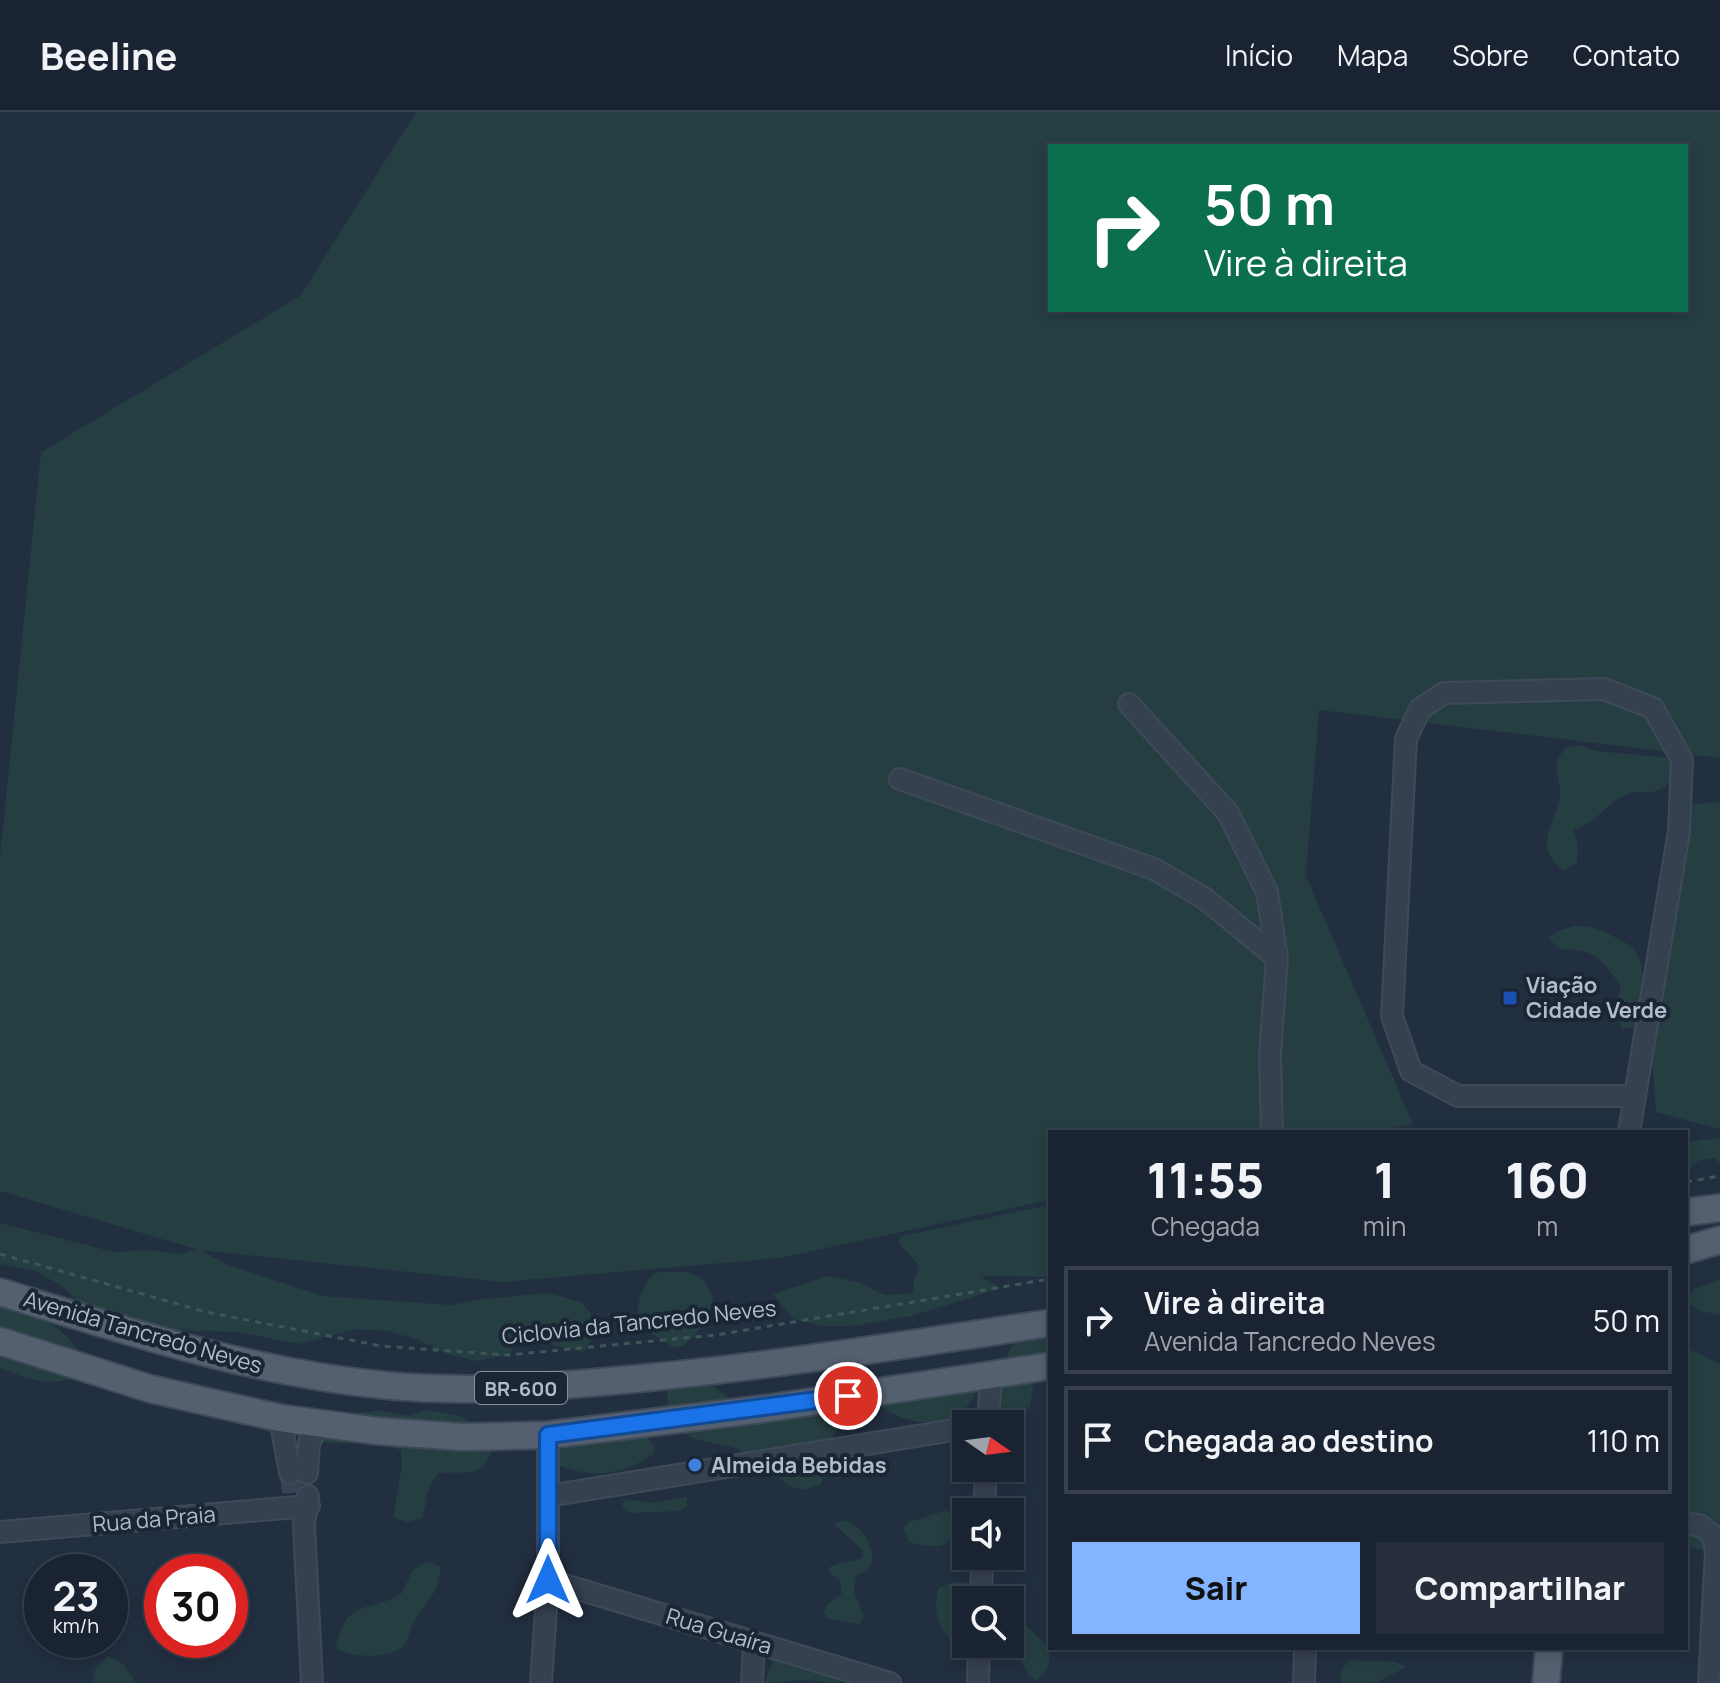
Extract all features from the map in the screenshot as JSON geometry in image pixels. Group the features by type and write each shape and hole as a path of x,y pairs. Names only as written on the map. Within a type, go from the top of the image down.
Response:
{"main road":[{"path":"1688,1212 1720,1208"},
{"path":"1688,1249 1720,1240"},
{"path":"1688,1257 1720,1253"},
{"name":"Avenida Tancredo Neves","path":"0,1292 169,1344 248,1364 382,1385 462,1390 546,1387 754,1367 1048,1323"},
{"name":"BR-600","path":"0,1341 151,1389 280,1418 377,1431 463,1437 548,1435 763,1409 1048,1366"},
{"path":"1546,1683 1549,1650"}],"street":[{"path":"1629,1130 1635,1096 1679,831 1682,760 1653,708 1604,689 1444,693 1420,709 1406,739 1392,1016 1411,1071 1458,1096 1635,1096"},
{"path":"1129,704 1228,813 1267,892 1277,958 1270,1054 1272,1130"},
{"path":"900,779 1154,869 1204,898 1277,958"},
{"path":"989,1410 991,1375"},
{"path":"280,1418 300,1496 312,1683"},
{"path":"300,1496 309,1443 319,1424"},
{"path":"548,1496 952,1430"},
{"path":"541,1683 548,1580 548,1435"},
{"name":"Rua da Praia","path":"0,1532 300,1496"},
{"path":"1688,1523 1701,1526 1713,1536 1716,1551 1709,1683"},
{"name":"Rua Guaíra","path":"548,1580 890,1683"},
{"path":"752,1683 754,1642"},
{"path":"1305,1650 1304,1683 1322,1683"},
{"path":"978,1683 979,1658"}],"path":[{"path":"1688,1182 1720,1176"},
{"name":"Ciclovia da Tancredo Neves","path":"0,1254 206,1312 381,1346 508,1355 716,1335 1048,1279"}],"green space":[{"path":"416,112 1720,112 1720,758 1319,710 1306,876 1413,1124 1384,1130 1048,1130 1048,1200 780,1258 503,1282 200,1250 226,1264 323,1296 451,1305 548,1293 581,1302 602,1325 583,1352 555,1346 528,1332 508,1355 476,1361 387,1331 356,1329 299,1344 237,1332 142,1329 86,1308 63,1287 36,1271 0,1264 0,1223 114,1252 148,1250 179,1254 196,1249 0,1191 0,856 41,452 300,296"},
{"path":"1582,745 1596,751 1673,758 1680,771 1660,790 1625,795 1589,823 1574,830 1577,862 1563,871 1547,848 1548,833 1560,793 1556,768 1566,747"},
{"path":"1720,802 1720,1129 1656,1112 1652,1061 1664,994 1670,888 1692,804"},
{"path":"1575,926 1606,932 1630,946 1638,955 1642,985 1636,1026 1621,1029 1618,998 1621,985 1602,962 1582,951 1560,949 1548,938"},
{"path":"1720,1138 1720,1163 1715,1158 1698,1161 1688,1172 1688,1142"},
{"path":"1048,1205 1048,1277 980,1276 1001,1288 912,1316 853,1326 822,1326 793,1319 773,1294 828,1276 858,1282 885,1295 913,1293 919,1266 899,1243 901,1236"},
{"path":"659,1272 687,1272 700,1277 713,1298 701,1326 690,1340 679,1347 649,1332 638,1317 644,1288 648,1280"},
{"path":"1720,1279 1720,1315 1700,1311 1688,1303 1694,1289"},
{"path":"0,1300 53,1325 73,1343 88,1370 56,1382 22,1376 0,1368"},
{"path":"1048,1308 1048,1360 1035,1374 1030,1407 1024,1412 1002,1410 997,1399 1008,1353 1025,1320"},
{"path":"1688,1349 1720,1364 1720,1556 1688,1546"},
{"path":"699,1373 739,1403 805,1412 831,1419 843,1426 822,1445 792,1450 794,1466 825,1468 821,1484 806,1490 791,1487 739,1449 692,1438 678,1428 668,1413 667,1382"},
{"path":"979,1385 963,1410 952,1410 952,1416 932,1422 901,1417 873,1400"},
{"path":"317,1410 347,1413 380,1411 409,1416 424,1410 441,1412 472,1423 495,1445 479,1469 439,1473 429,1489 422,1518 407,1522 393,1517 402,1466 401,1450 373,1442 339,1444 322,1441 315,1437 304,1418"},
{"path":"639,1433 655,1447 653,1455 627,1468 592,1473 552,1463 559,1437"},
{"path":"687,1497 687,1507 680,1511 631,1513 624,1510 622,1504 627,1499 651,1503"},
{"path":"947,1510 952,1517 952,1537 940,1546 909,1542 903,1528 909,1522"},
{"path":"841,1521 859,1529 866,1537 872,1556 866,1571 856,1575 854,1591 864,1617 860,1624 828,1619 824,1612 828,1604 842,1593 839,1579 828,1568 862,1558 863,1551 834,1524"},
{"path":"426,1561 441,1567 438,1583 402,1647 394,1652 373,1656 352,1654 336,1648 340,1632 353,1613 402,1593 412,1571"},
{"path":"952,1582 979,1586 952,1586 952,1643 938,1618 938,1589"},
{"path":"1024,1624 1049,1650 1048,1666 1043,1675 1035,1681 1020,1658 1024,1658"},
{"path":"776,1655 834,1673 841,1683 803,1680 764,1683"},
{"path":"106,1658 112,1658 123,1664 136,1683 92,1683 96,1667"},
{"path":"1386,1661 1406,1667 1375,1683 1342,1683 1340,1677 1346,1662"}],"tunnel":[{"path":"290,1473 292,1494"}],"place":[{"name":"Viação Cidade Verde","path":"1510,998"},
{"name":"Almeida Bebidas","path":"695,1465"}],"route":[{"path":"548,1580 548,1435 848,1396"}]}
